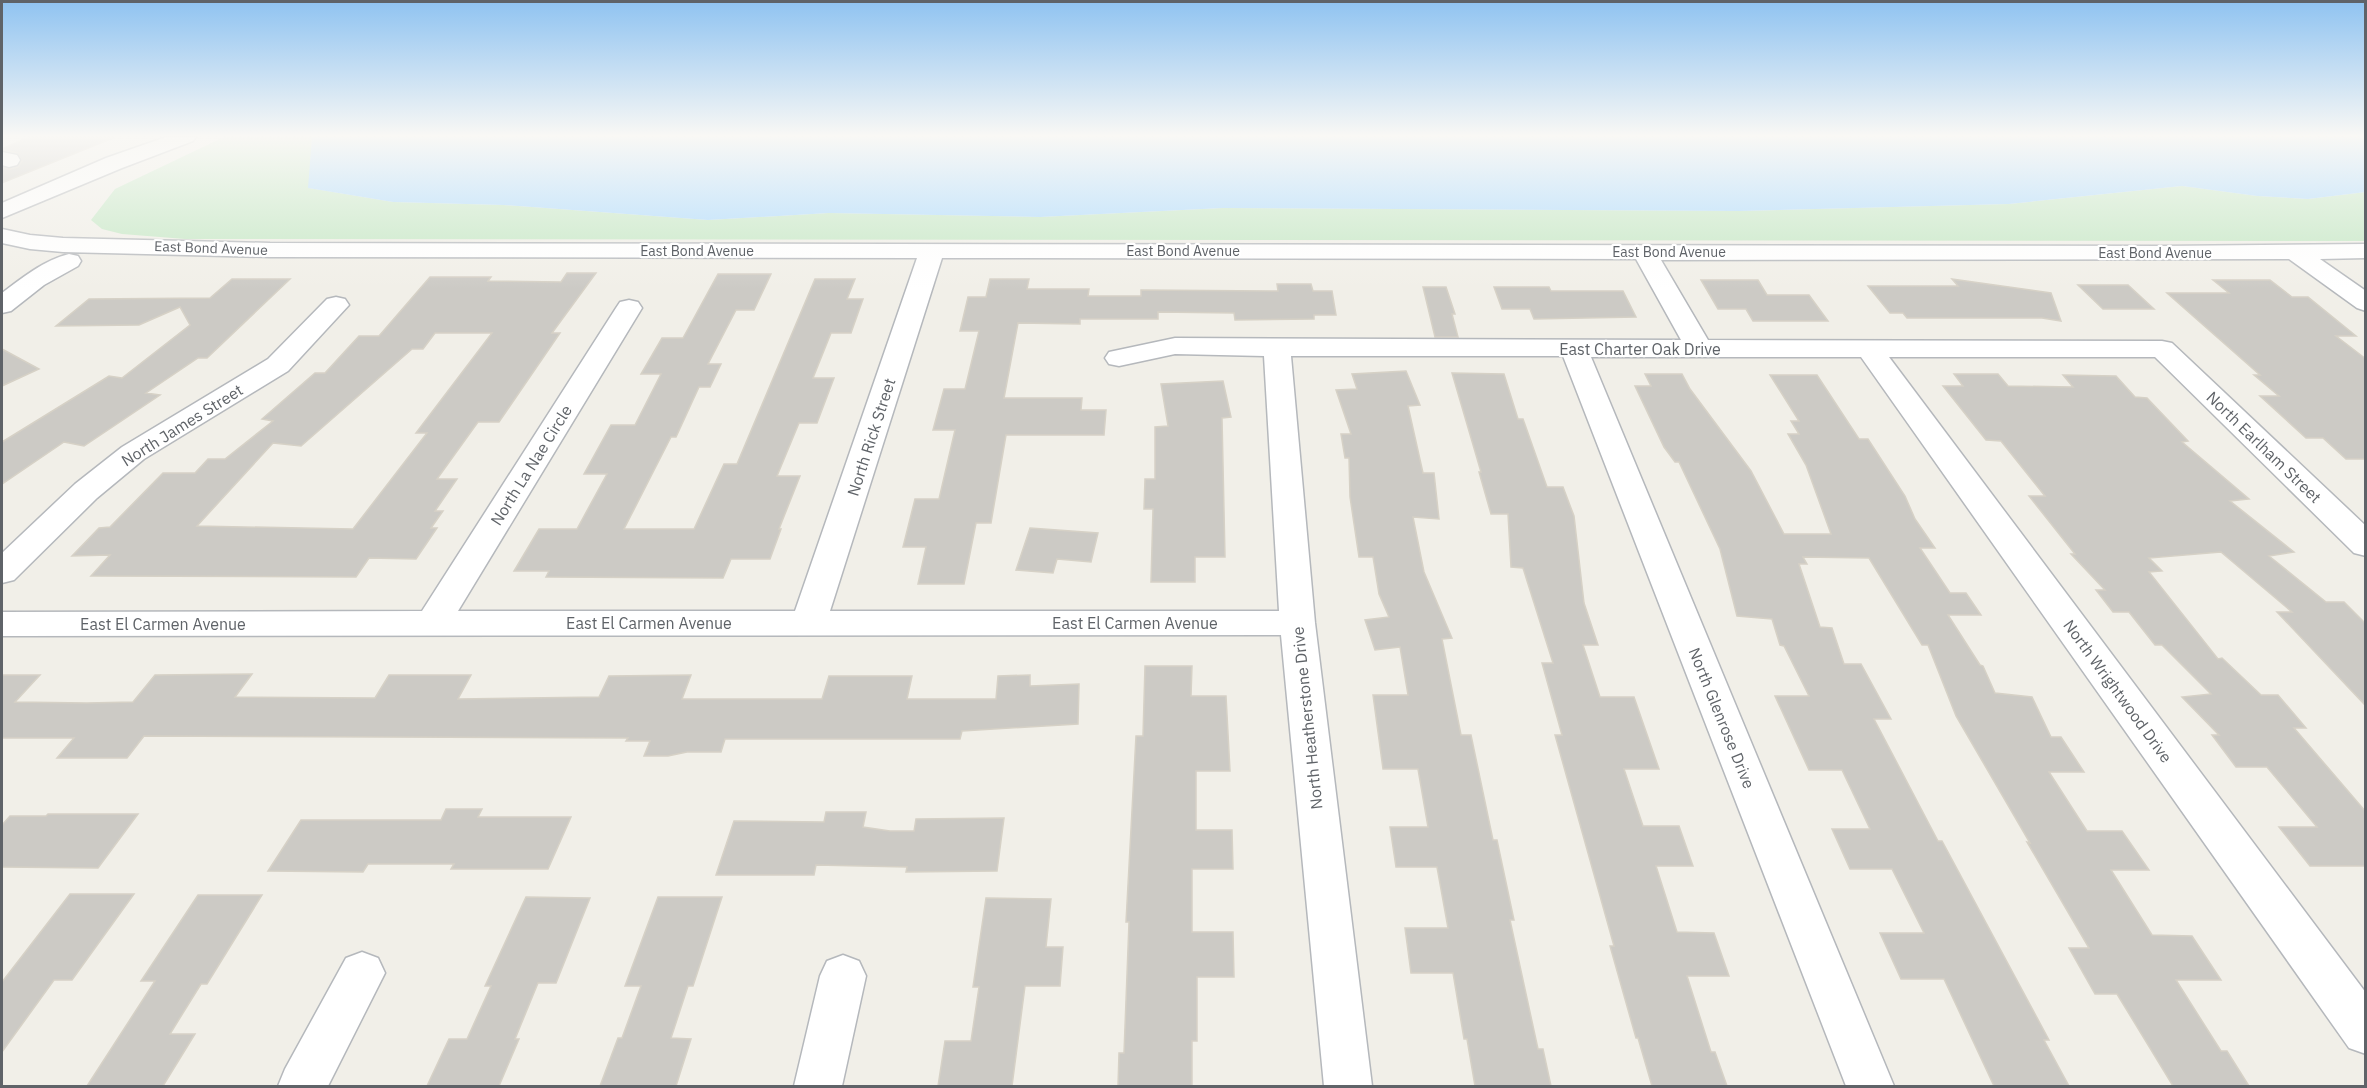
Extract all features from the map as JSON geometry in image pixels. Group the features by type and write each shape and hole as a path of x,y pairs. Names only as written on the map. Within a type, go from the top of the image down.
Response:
{"street":[{"path":"2,211 57,188"},
{"name":"East Bond Avenue","path":"2,236 30,242 63,245 226,250 929,258"},
{"name":"East Bond Avenue","path":"2305,259 2366,251"},
{"name":"East Bond Avenue","path":"2,258 69,261 929,258 2305,259 2366,265"},
{"name":"North Rick Street","path":"810,623 929,258"},
{"path":"1648,259 1700,349"},
{"path":"2305,259 2366,303"},
{"path":"2,305 35,280 69,261"},
{"name":"North James Street","path":"2,572 86,491 134,453 278,365 336,305"},
{"name":"North La Nae Circle","path":"433,623 629,308"},
{"name":"East Charter Oak Drive","path":"1119,358 1175,346 1870,350 2162,349"},
{"name":"North Heatherstone Drive","path":"1277,348 1297,622 1348,1086"},
{"name":"North Glenrose Drive","path":"1574,349 1870,1086"},
{"name":"North Earlham Street","path":"2162,349 2366,545"},
{"name":"North Wrightwood Drive","path":"1870,350 2366,1032"},
{"name":"East El Carmen Avenue","path":"2,624 1297,622"},
{"path":"302,1086 362,973"},
{"path":"818,1086 843,976"}],"green space":[{"path":"309,188 393,202 503,205 708,220 829,213 1040,217 1223,208 1739,211 2009,204 2165,188 2195,188 2257,196 2308,199 2366,192 2365,241 185,239 122,234 102,229 91,220 115,189"}],"water":[{"path":"308,188 2165,188 2009,204 1739,211 1223,208 1040,217 829,213 708,220 503,205 393,202"},
{"path":"2195,188 2366,188 2366,192 2308,199 2257,196"}],"building":[{"path":"567,273 596,273 552,333 560,333 499,422 478,422 437,479 457,479 435,511 443,511 431,528 437,528 416,559 369,558 356,577 91,576 110,555 72,556 99,528 110,527 163,473 195,473 208,459 225,459 273,421 262,419 315,373 325,373 359,336 379,336 430,277 491,277 488,281 561,282","holes":["435,333 492,333 416,433 427,433 353,529 197,526 273,443 301,446 412,349 423,349"]},
{"path":"718,274 771,274 754,310 736,310 708,364 721,364 710,387 699,387 676,437 671,437 624,529 694,529 724,464 737,464 815,279 855,279 847,299 863,299 851,333 831,333 813,378 834,378 817,423 799,423 777,476 800,476 770,559 731,559 723,578 546,577 549,571 514,571 539,529 577,529 607,474 584,474 611,425 635,425 661,374 641,374 662,338 683,338"},
{"path":"232,279 290,279 207,358 198,358 146,393 160,395 84,446 64,442 2,484 2,442 109,376 122,378 190,325 180,307 139,325 56,326 89,299 210,298"},
{"path":"990,279 1029,279 1027,289 1089,289 1088,296 1141,296 1141,290 1278,291 1277,284 1311,284 1313,291 1332,291 1336,315 1314,315 1314,319 1235,320 1234,313 1158,312 1158,319 1080,319 1080,324 1018,323 1004,398 1082,398 1081,410 1106,410 1104,435 1006,435 991,523 976,523 964,584 918,584 926,547 903,547 915,499 939,499 955,430 933,430 944,389 965,389 979,331 960,331 968,297 986,297"},
{"path":"1952,279 2051,293 2061,321 2042,318 1907,318 1903,313 1890,313 1868,286 1958,286"},
{"path":"1701,280 1758,280 1767,295 1809,295 1828,321 1753,321 1746,309 1718,309"},
{"path":"2213,280 2270,280 2292,297 2308,297 2356,336 2336,336 2366,359 2366,459 2346,459 2323,438 2306,438 2260,396 2279,396 2254,375 2260,375 2167,293 2229,293"},
{"path":"2078,285 2128,285 2154,309 2103,309"},
{"path":"1423,287 1446,287 1455,314 1452,314 1458,337 1435,337"},
{"path":"1494,287 1549,287 1551,291 1623,291 1636,317 1534,319 1530,309 1502,309"},
{"path":"2,349 39,369 2,386"},
{"path":"1406,371 1420,405 1408,406 1423,473 1434,473 1439,519 1413,517 1424,572 1452,638 1442,639 1461,735 1471,735 1493,840 1497,840 1514,920 1510,920 1538,1049 1543,1049 1551,1086 1475,1086 1467,1039 1464,1039 1453,973 1411,973 1405,928 1448,928 1437,867 1396,867 1390,827 1428,827 1418,769 1383,769 1373,695 1408,695 1400,647 1375,650 1365,620 1389,617 1379,594 1373,557 1359,557 1350,497 1349,458 1345,458 1341,434 1351,434 1336,390 1357,389 1352,374"},
{"path":"1452,373 1504,374 1518,419 1523,419 1547,487 1563,487 1574,516 1584,603 1598,645 1583,645 1600,697 1634,697 1659,769 1624,769 1643,826 1679,826 1693,866 1656,866 1677,932 1714,933 1729,976 1687,976 1711,1052 1715,1052 1727,1086 1652,1086 1610,946 1614,946 1555,735 1562,735 1542,663 1553,663 1523,568 1511,567 1508,514 1491,514"},
{"path":"1645,374 1682,374 1690,389 1751,471 1784,534 1831,534 1806,465 1788,434 1799,434 1791,421 1799,421 1770,375 1817,375 1859,439 1868,439 1905,496 1915,519 1935,548 1920,548 1950,593 1966,593 1981,615 1948,615 1980,665 1983,666 1995,693 2032,697 2051,737 2061,737 2084,772 2049,772 2087,831 2122,831 2149,870 2111,870 2152,935 2192,936 2221,980 2176,980 2221,1051 2227,1051 2249,1086 2173,1086 2117,994 2095,994 2069,948 2089,948 1956,716 1928,645 1922,645 1869,558 1803,557 1807,564 1799,564 1820,627 1832,628 1844,664 1861,664 1891,719 1874,719 1938,841 1942,841 2049,1040 2044,1040 2069,1086 1994,1086 1944,979 1901,979 1880,933 1924,933 1892,869 1850,869 1832,829 1870,829 1842,770 1809,770 1775,696 1809,696 1784,646 1780,645 1772,619 1737,616 1720,549 1679,462 1675,462 1664,447 1635,386 1651,386"},
{"path":"1954,374 1998,374 2008,386 2073,387 2063,375 2116,376 2135,397 2147,398 2188,441 2182,442 2249,499 2230,501 2294,552 2269,556 2326,602 2344,602 2366,624 2366,706 2277,612 2292,612 2221,552 2149,558 2162,571 2149,572 2218,659 2222,658 2261,695 2278,695 2306,728 2294,728 2366,812 2366,866 2310,866 2279,827 2317,827 2267,767 2236,767 2212,735 2219,735 2182,697 2211,694 2162,645 2155,645 2129,612 2113,612 2096,590 2105,590 2071,554 2075,554 2029,496 2045,496 2001,441 1986,440 1943,386 1963,386"},
{"path":"1223,381 1231,417 1222,418 1225,557 1195,557 1195,582 1151,582 1153,509 1144,509 1145,479 1155,479 1155,427 1168,426 1161,384"},
{"path":"1030,528 1098,533 1091,562 1057,559 1053,573 1016,570"},
{"path":"1145,666 1192,666 1191,696 1226,696 1230,771 1196,771 1196,830 1232,830 1233,869 1192,869 1192,932 1233,932 1234,977 1197,977 1197,1041 1192,1041 1192,1086 1118,1086 1119,1053 1124,1053 1129,922 1126,922 1136,736 1143,736"},
{"path":"252,674 235,697 375,698 389,675 471,675 458,699 599,697 609,676 691,675 682,699 822,699 829,676 912,676 907,699 996,699 998,676 1030,675 1030,686 1079,684 1078,724 962,731 960,739 725,739 721,752 687,752 668,756 644,756 650,741 626,741 628,738 144,736 127,758 57,758 74,738 2,738 2,675 40,675 15,702 87,703 133,702 155,675"},
{"path":"446,809 482,809 478,817 571,817 548,869 451,869 454,864 368,864 363,872 268,871 301,820 441,820"},
{"path":"826,812 866,812 863,827 890,831 914,831 916,819 1004,818 997,871 906,872 907,867 816,865 814,875 716,875 734,821 824,822"},
{"path":"48,814 138,814 98,868 2,867 2,825 10,816 46,816"},
{"path":"70,894 134,894 72,980 54,980 2,1052 2,982"},
{"path":"198,895 262,895 207,984 201,984 170,1034 195,1034 163,1086 87,1086 155,981 141,981"},
{"path":"526,897 590,898 556,983 538,983 515,1039 519,1039 499,1086 427,1086 449,1039 467,1039 491,986 485,986"},
{"path":"658,897 722,897 693,986 688,986 671,1038 691,1039 676,1086 600,1086 618,1038 622,1038 641,986 625,986"},
{"path":"986,898 1051,899 1046,947 1063,947 1060,986 1025,986 1012,1086 938,1086 945,1041 971,1041 979,987 973,987"}]}
